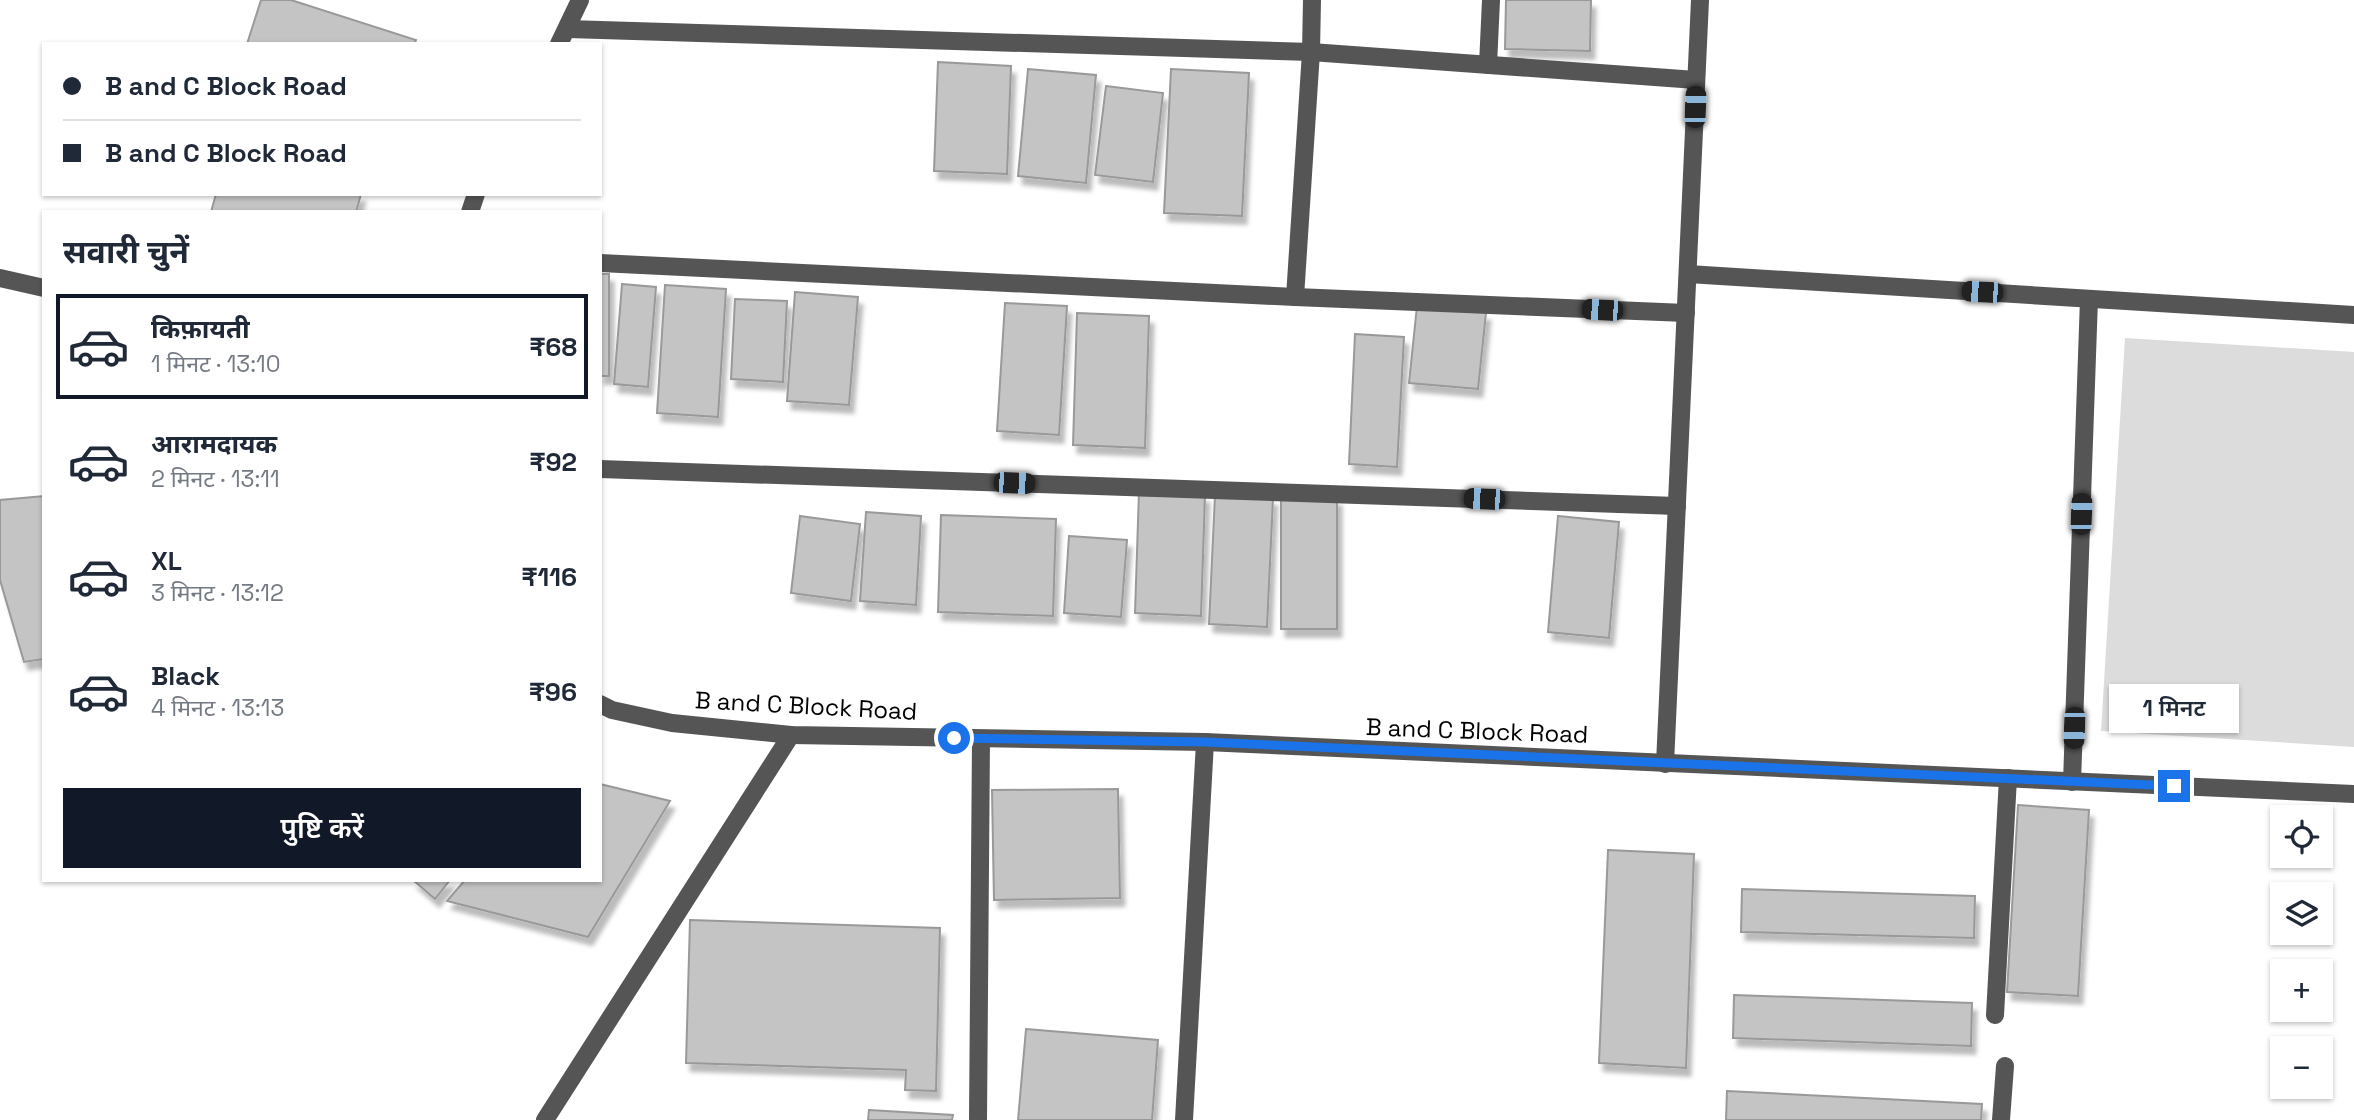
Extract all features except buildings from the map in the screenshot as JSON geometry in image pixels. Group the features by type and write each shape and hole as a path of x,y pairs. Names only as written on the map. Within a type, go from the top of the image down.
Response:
{"street":[{"path":"580,0 563,36 1311,52 1696,80"},
{"path":"1295,297 1312,0"},
{"path":"1488,65 1491,0"},
{"path":"1665,764 1700,0"},
{"path":"602,263 1686,313"},
{"path":"1688,274 2354,316"},
{"path":"0,278 42,288"},
{"path":"2072,782 2089,299"},
{"path":"602,468 1677,506"},
{"name":"B and C Block Road","path":"602,705 612,710 672,723 791,735 1205,742 2354,794"},
{"path":"545,1120 791,735"},
{"path":"978,1120 981,738"},
{"path":"1184,1120 1205,742"},
{"path":"1995,1015 2008,778"},
{"path":"2001,1120 2005,1066"}],"shaded area":[{"path":"2125,338 2354,352 2354,747 2101,731"}],"route":[{"path":"954,738 1205,742 2174,786"}]}
